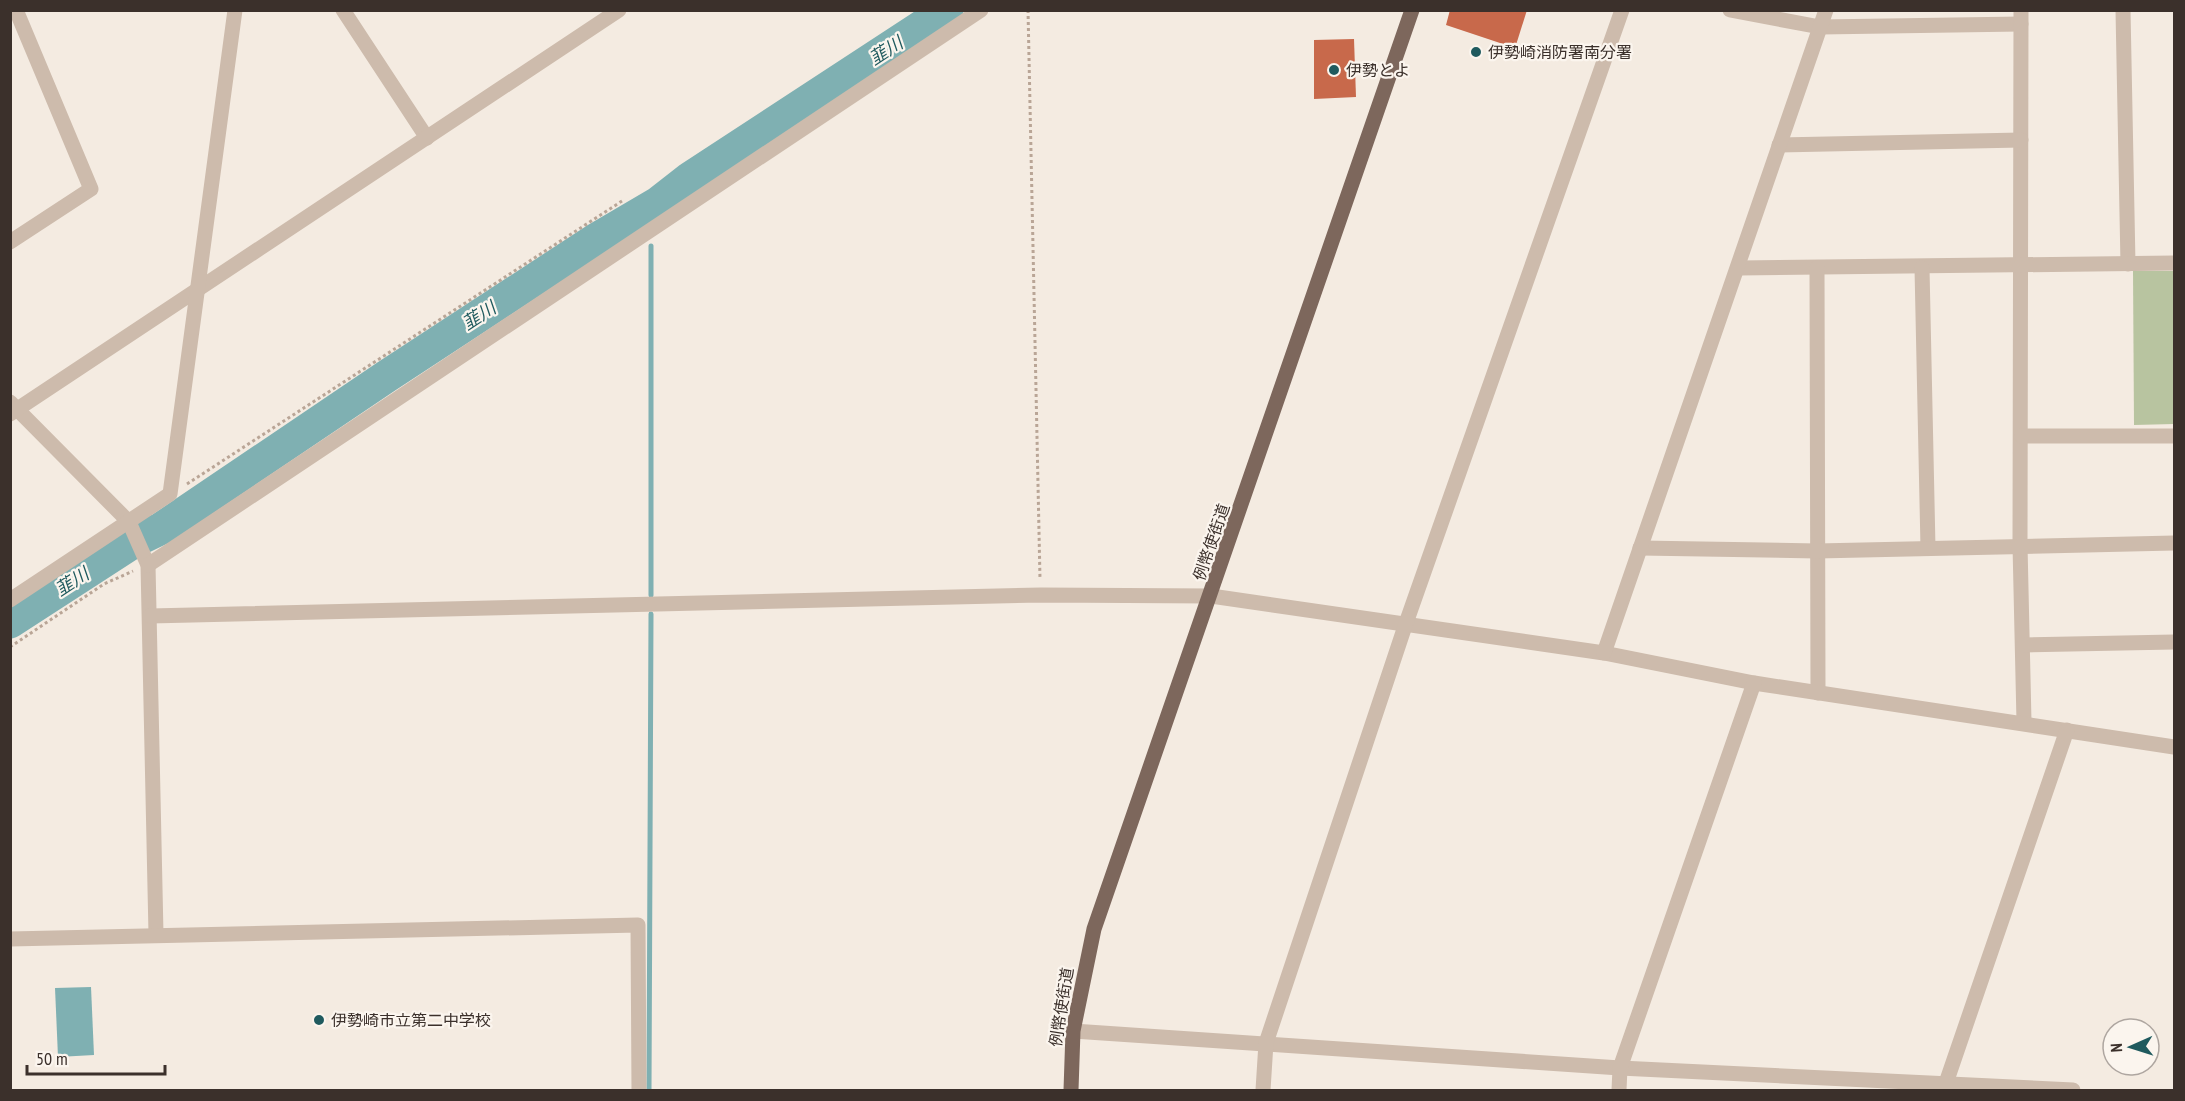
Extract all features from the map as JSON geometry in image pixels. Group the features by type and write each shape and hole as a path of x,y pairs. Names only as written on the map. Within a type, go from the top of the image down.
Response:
{"main road":[{"name":"例幣使街道","path":"1071,1090 1073,1031 1094,929 1412,10"}],"street":[{"path":"10,242 91,189 16,10"},
{"path":"10,600 130,526 170,495 235,10"},
{"path":"343,10 427,138"},
{"path":"156,934 150,616 146,562 130,526 13,408 198,291 619,10"},
{"path":"146,562 981,10"},
{"path":"1263,1090 1266,1043 1405,626 1622,10"},
{"path":"1730,10 1820,27 2021,17 2020,545 2024,722"},
{"path":"1604,654 1739,268 1826,10"},
{"path":"2123,10 2128,264"},
{"path":"1779,145 2020,140"},
{"path":"1739,268 1922,268 2175,263"},
{"path":"1816,268 1818,693"},
{"path":"1922,268 1928,548"},
{"path":"2022,436 2175,436"},
{"path":"1640,548 1817,551 2175,543"},
{"path":"150,616 1041,595 1211,596 1604,654 1754,683 2024,722 2175,747"},
{"path":"2024,645 2175,642"},
{"path":"1618,1090 1620,1068 1754,683"},
{"path":"1946,1087 2067,730"},
{"path":"10,939 638,925 639,1090"},
{"path":"1073,1031 1620,1068 1946,1087 2073,1090"}],"path":[{"path":"1028,10 1041,595"},
{"path":"170,495 622,201"},
{"path":"10,647 104,584 146,562"}],"green space":[{"path":"2133,271 2174,271 2174,424 2134,425"}],"water":[{"path":"91,987 94,1055 58,1057 55,988"}],"building":[{"path":"1450,10 1527,10 1515,48 1446,25"},
{"path":"1354,39 1356,97 1314,99 1314,40"}],"waterway":[{"name":"韮川","path":"10,622 135,541 162,528 387,376 595,240 658,203 690,178 947,10"},
{"path":"641,213 645,225"},
{"path":"651,246 651,595"},
{"path":"649,1090 651,614"}],"place":[{"name":"伊勢崎消防署南分署","path":"1476,52"},
{"name":"伊勢とよ","path":"1334,70"},
{"name":"伊勢崎市立第二中学校","path":"319,1020"}]}
